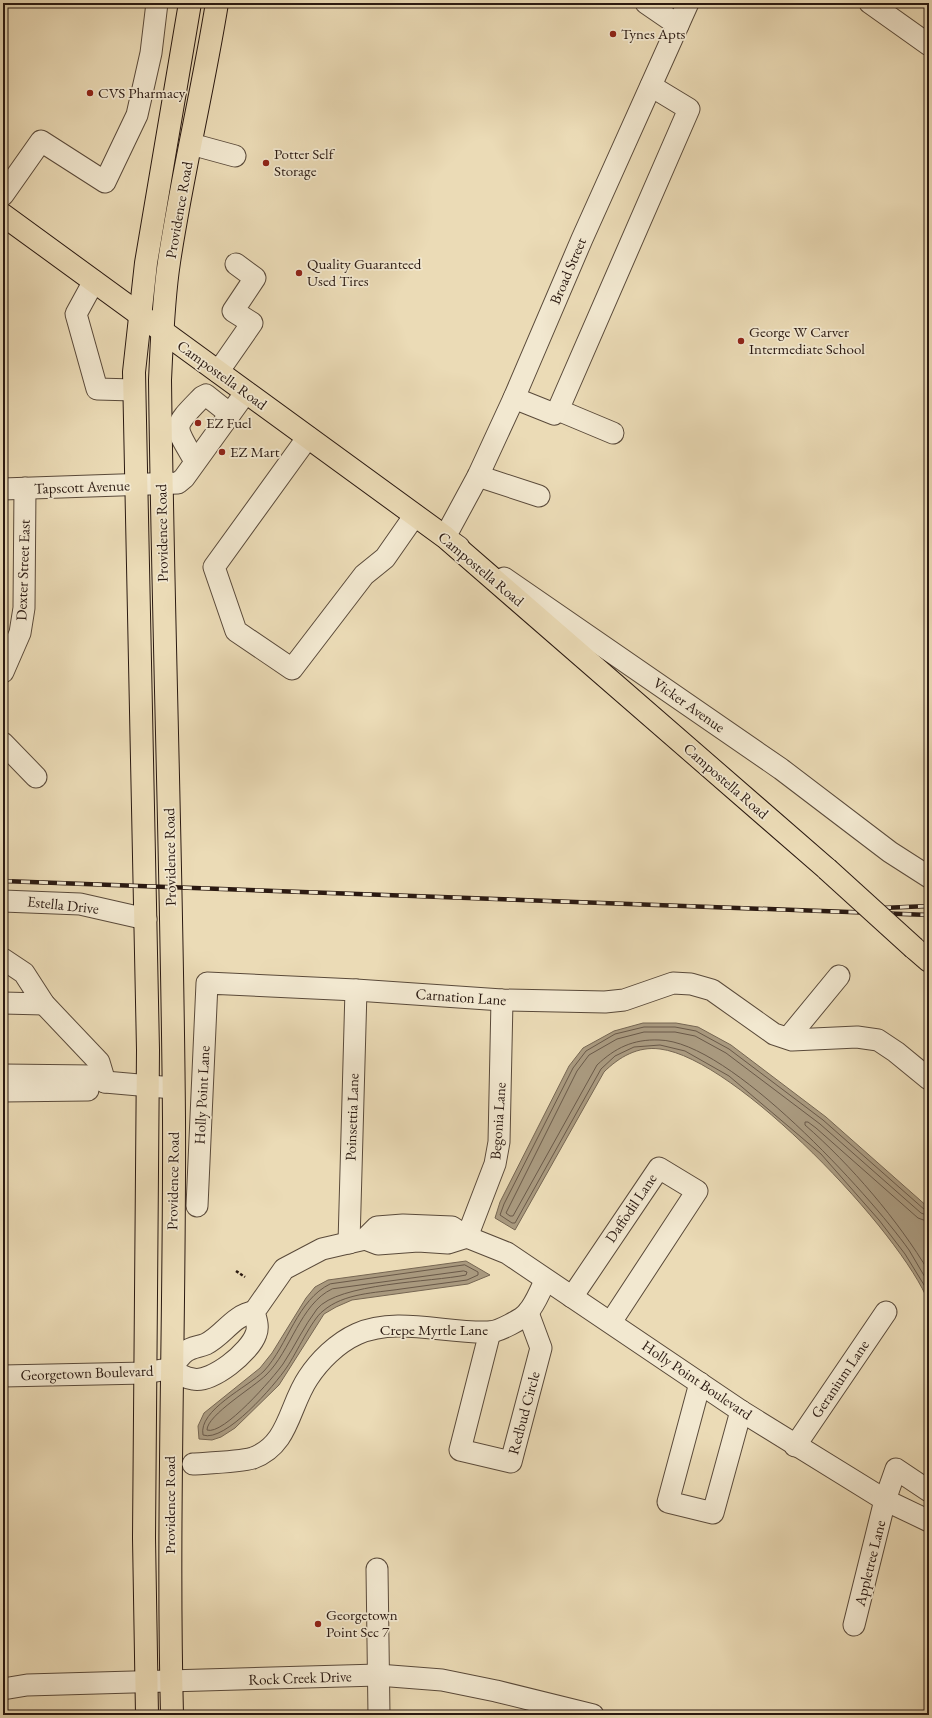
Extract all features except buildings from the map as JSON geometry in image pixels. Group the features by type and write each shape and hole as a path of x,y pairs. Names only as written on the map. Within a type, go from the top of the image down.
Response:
{"main road":[{"name":"Providence Road","path":"172,1715 171,1368 173,1088 160,380 162,331 169,261 205,75 217,3"},
{"name":"Providence Road","path":"147,1715 144,1538 148,1086 144,810 134,372 139,314 146,263 193,4"},
{"path":"193,4 205,75"},
{"name":"Campostella Road","path":"3,215 445,537 922,954"}],"street":[{"path":"3,195 41,141 105,182 137,115 151,53 157,3"},
{"path":"646,3 678,25"},
{"name":"Broad Street","path":"445,537 478,476 514,398 582,240 688,3"},
{"path":"870,3 929,45"},
{"path":"514,398 554,414 558,410 688,109 651,86"},
{"path":"191,144 235,156"},
{"path":"218,372 252,323 233,310 255,278 236,264"},
{"path":"94,281 76,314 97,389 134,390"},
{"name":"Tapscott Avenue","path":"3,489 178,483 246,392"},
{"path":"195,461 178,430 178,424 182,417 206,395 230,414"},
{"path":"558,410 612,433"},
{"path":"308,437 214,567 236,631 292,669 364,575 385,558 415,515"},
{"path":"478,476 539,496"},
{"name":"Dexter Street East","path":"3,672 20,633 24,608 25,488"},
{"name":"Vicker Avenue","path":"445,537 780,769 890,852 929,877"},
{"path":"3,743 36,777"},
{"path":"144,810 169,810"},
{"name":"Estella Drive","path":"3,900 80,904 146,919"},
{"path":"3,959 24,973 44,1004 99,1062 105,1082"},
{"path":"788,1038 839,976"},
{"name":"Carnation Lane","path":"208,983 356,990 502,1000 605,1002 624,1000 673,983 691,984 712,990 774,1034 788,1038 812,1040 857,1038 878,1040 896,1052 929,1079"},
{"name":"Holly Point Lane","path":"197,1206 208,983"},
{"name":"Poinsettia Lane","path":"356,990 357,1241"},
{"name":"Begonia Lane","path":"467,1237 496,1164 499,1142 502,1000"},
{"path":"3,1003 44,1004"},
{"path":"3,1075 93,1076 105,1082 173,1088"},
{"path":"3,1091 91,1090 105,1082"},
{"name":"Daffodil Lane","path":"572,1297 659,1168 697,1191 611,1322"},
{"path":"254,1312 258,1324 256,1334 248,1347 234,1361 219,1372 200,1380 193,1380 182,1376 171,1368 186,1351 204,1345 224,1332 233,1320 245,1314 254,1312 284,1269 322,1250 357,1241 378,1244 418,1241 448,1243 467,1237"},
{"name":"Holly Point Boulevard","path":"467,1237 507,1253 795,1446 885,1500 929,1521"},
{"name":"Crepe Myrtle Lane","path":"193,1464 253,1458 270,1449 280,1438 288,1424 296,1401 307,1379 336,1348 357,1334 392,1327 422,1327 490,1332 510,1324 528,1313 546,1280"},
{"name":"Geranium Lane","path":"795,1446 886,1312"},
{"name":"Redbud Circle","path":"490,1332 460,1450 511,1462 541,1348 528,1313"},
{"name":"Georgetown Boulevard","path":"3,1376 145,1373 171,1368"},
{"path":"700,1383 668,1502 713,1513 741,1411"},
{"name":"Appletree Lane","path":"854,1625 885,1500 896,1469 929,1491"},
{"path":"377,1569 379,1715"},
{"name":"Rock Creek Drive","path":"3,1689 27,1685 378,1675 442,1680 496,1691 593,1715"}],"path":[{"path":"236,1271 245,1277"}],"water":[{"path":"643,1023 676,1023 698,1027 731,1045 826,1117 929,1208 929,1303 913,1272 886,1235 852,1194 813,1153 771,1115 730,1083 692,1060 660,1049 644,1049 629,1054 604,1072 515,1230 495,1218 500,1202 569,1066 583,1048 614,1031"},
{"path":"466,1261 490,1275 468,1284 352,1300 324,1314 279,1385 235,1428 221,1437 212,1440 199,1439 198,1426 204,1413 260,1368 272,1353 306,1298 315,1287 328,1280"}],"railway":[{"path":"3,881 929,915"},
{"path":"882,908 929,906"}],"place":[{"name":"Tynes Apts","path":"613,34"},
{"name":"CVS Pharmacy","path":"90,93"},
{"name":"Potter Self Storage","path":"266,163"},
{"name":"Quality Guaranteed Used Tires","path":"299,273"},
{"name":"George W Carver Intermediate School","path":"741,341"},
{"name":"EZ Fuel","path":"198,423"},
{"name":"EZ Mart","path":"222,452"},
{"name":"Georgetown Point Sec 7","path":"318,1624"}]}
